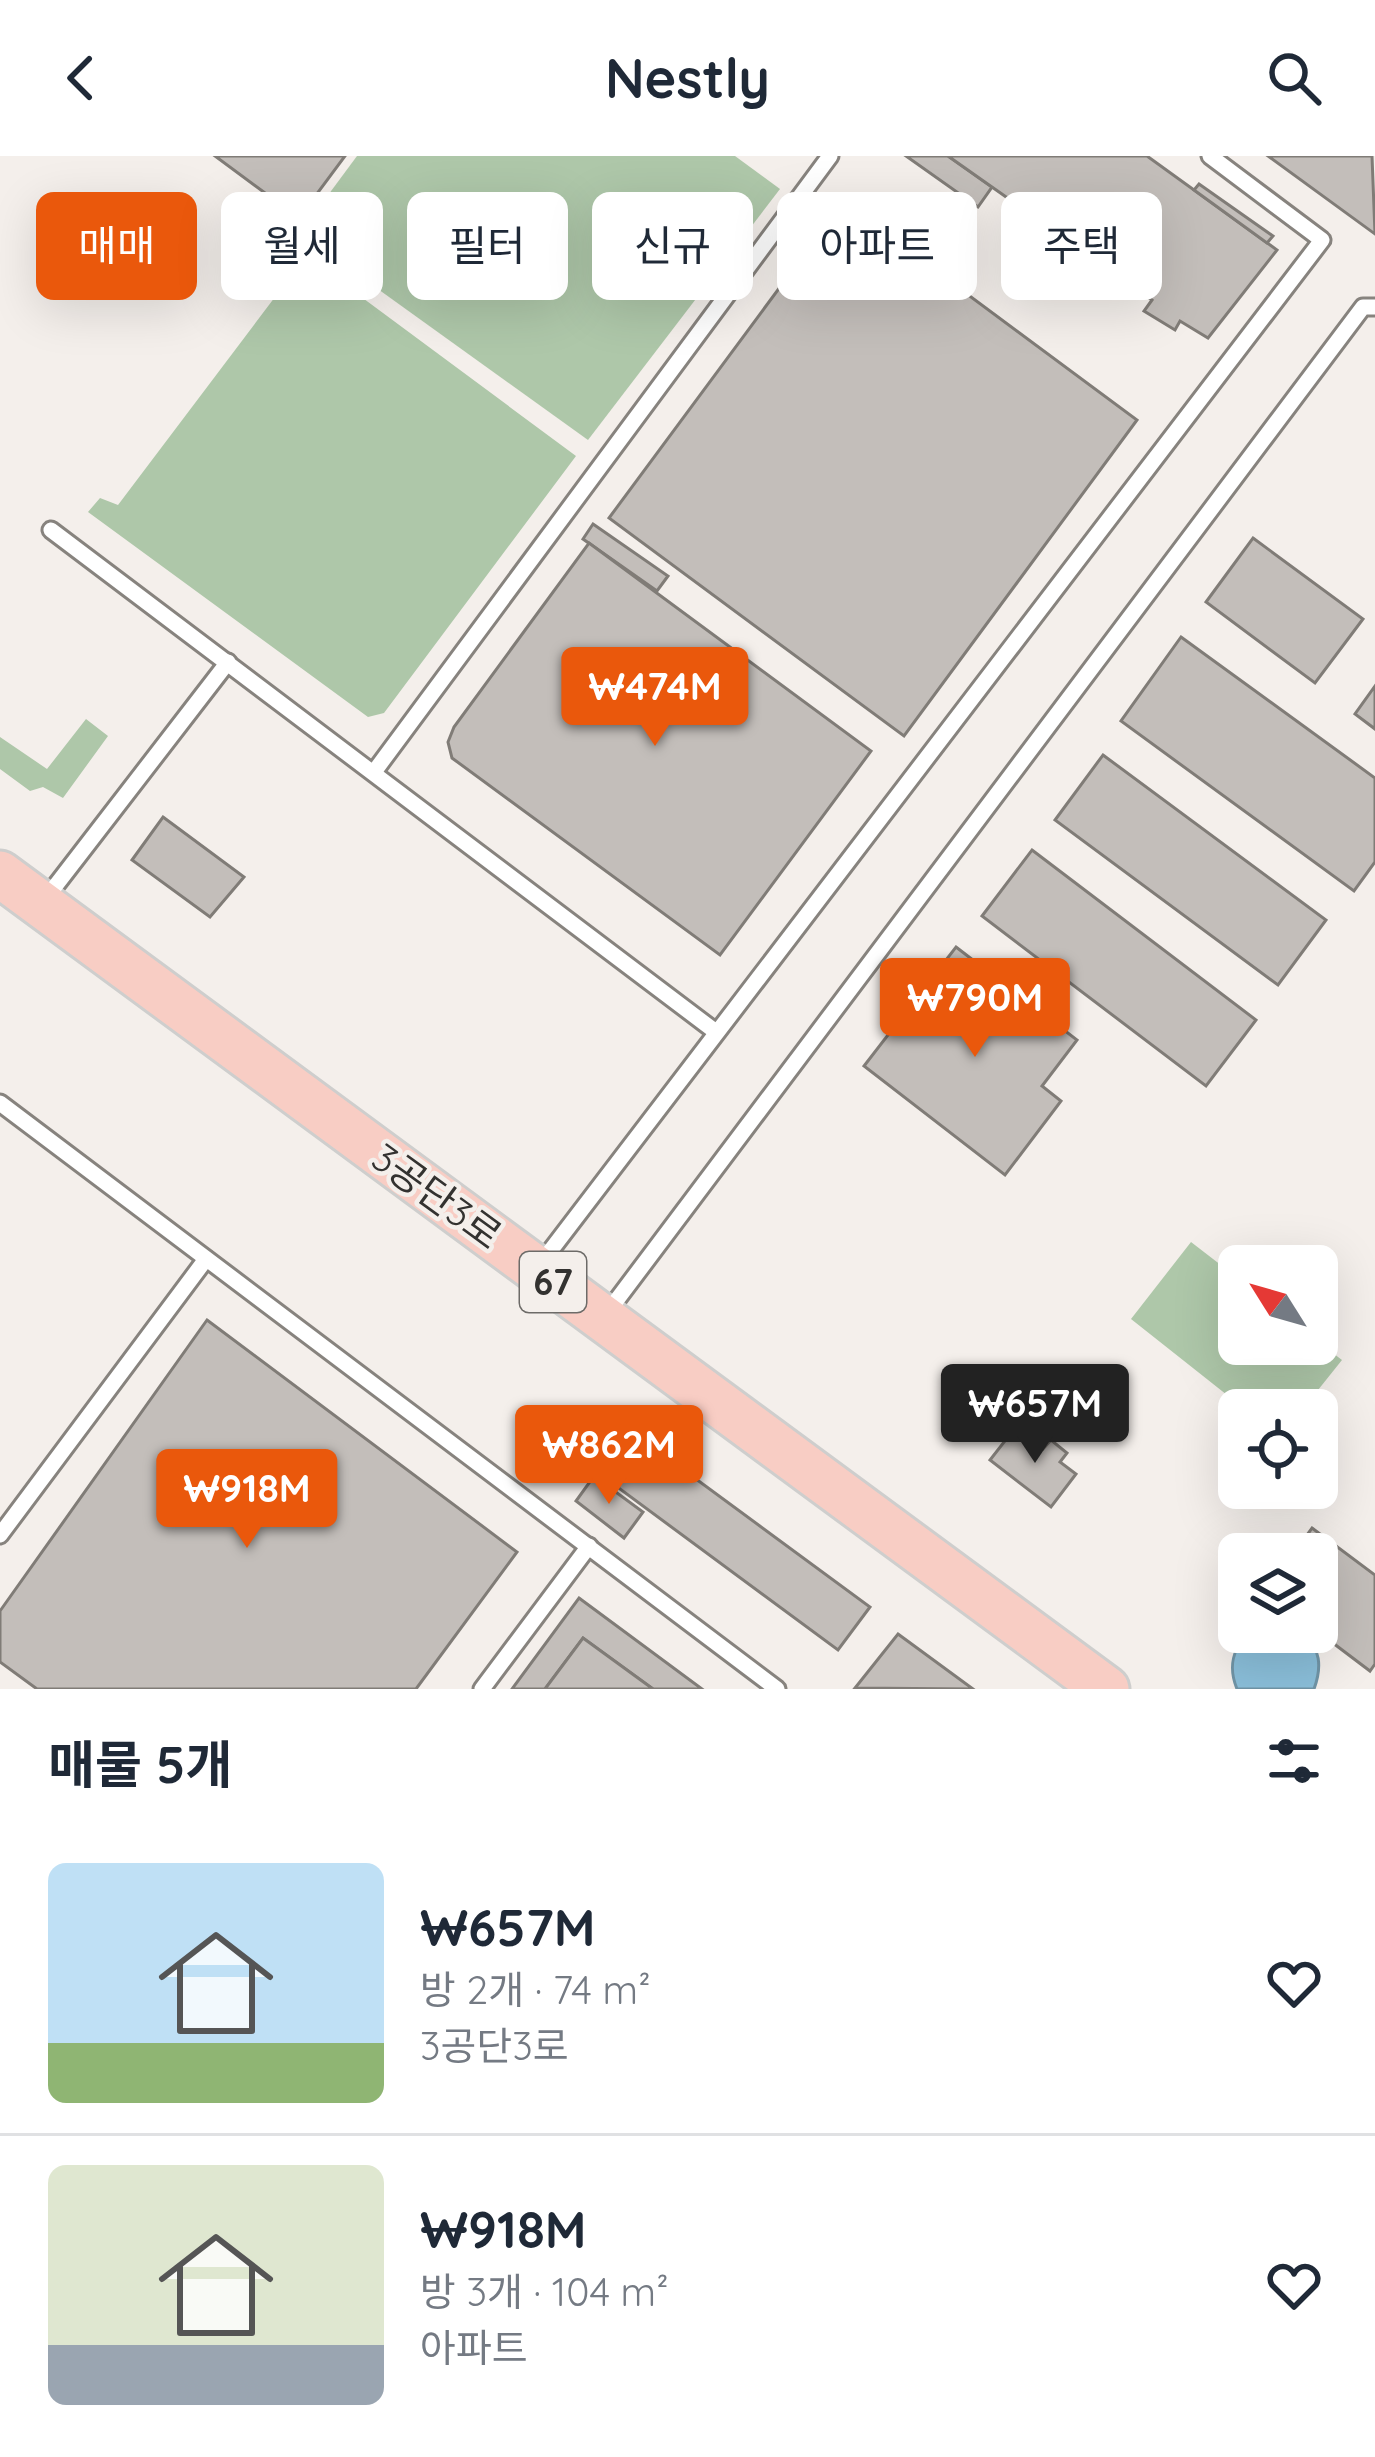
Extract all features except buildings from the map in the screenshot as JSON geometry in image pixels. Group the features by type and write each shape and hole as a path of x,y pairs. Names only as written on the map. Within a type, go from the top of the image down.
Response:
{"main road":[{"name":"3공단3로","path":"0,874 1106,1689"}],"lane":[{"path":"374,772 830,156"},
{"path":"536,1269 1322,240 1210,156"},
{"path":"603,1318 1363,307 1375,307"},
{"path":"51,530 716,1032"},
{"path":"41,904 228,662"},
{"path":"0,1103 777,1689"},
{"path":"0,1535 206,1258"},
{"path":"482,1689 589,1546"}],"green space":[{"path":"357,156 735,156 780,189 753,224 753,192 592,192 592,300 695,300 588,440 383,293 383,192 330,192"},
{"path":"273,300 365,300 576,456 384,713 368,717 88,512 100,498 118,505"},
{"path":"86,719 108,736 63,798 43,787 30,791 0,769 0,737 47,769"},
{"path":"1191,1242 1218,1263 1218,1365 1338,1365 1319,1389 1219,1389 1131,1319"}],"water":[{"path":"1236,1653 1316,1653 1314,1689 1237,1689"}]}
